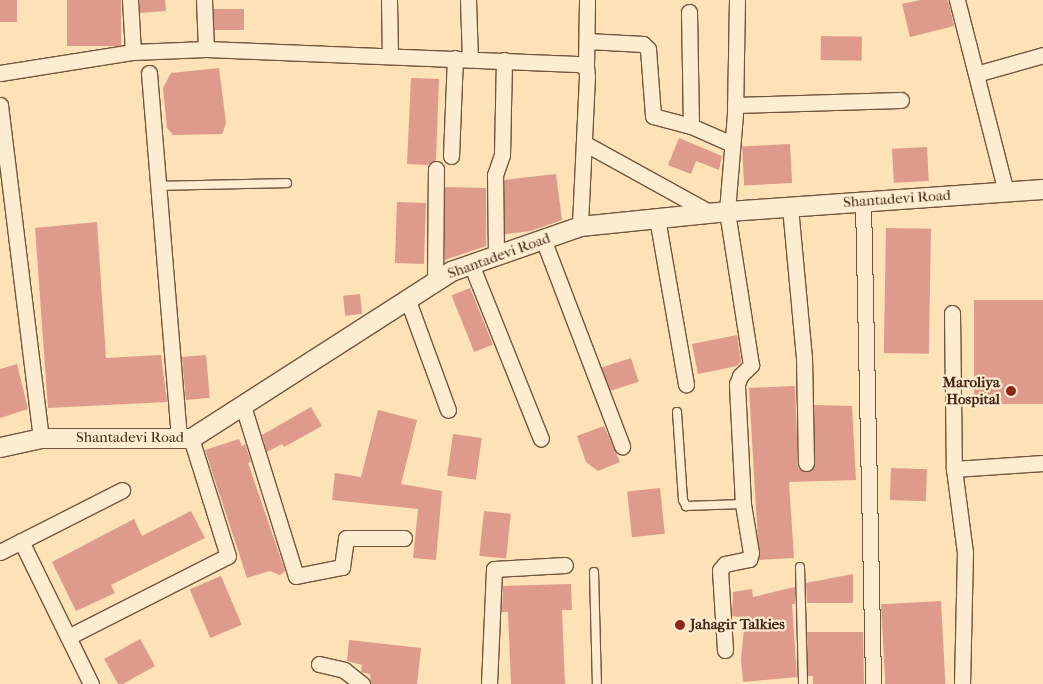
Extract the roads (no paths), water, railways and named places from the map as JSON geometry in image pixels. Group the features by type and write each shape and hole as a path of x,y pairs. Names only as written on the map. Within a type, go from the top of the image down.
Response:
{"street":[{"path":"130,0 133,52"},
{"path":"204,0 206,49"},
{"path":"389,0 390,54"},
{"path":"451,156 468,0"},
{"path":"580,226 587,0"},
{"path":"725,650 720,570 725,564 749,559 742,504 737,384 740,376 751,365 719,212 732,144 735,105 737,0"},
{"path":"959,1 1005,189"},
{"path":"689,12 691,126"},
{"path":"587,41 643,44 648,49 653,116 691,126 732,144"},
{"path":"0,72 133,52 206,49 390,54 586,66"},
{"path":"976,74 1043,55"},
{"path":"496,255 495,175 502,155 504,60"},
{"path":"68,637 228,556 185,438 148,73"},
{"path":"735,105 901,100"},
{"path":"0,105 41,438"},
{"path":"584,143 719,212"},
{"path":"435,281 436,169"},
{"name":"Shantadevi Road","path":"0,447 41,438 185,438 242,406 435,281 471,264 580,226 719,212 863,202 1005,189 1043,189"},
{"path":"863,202 873,684"},
{"path":"790,207 804,358 806,463"},
{"path":"656,218 686,384"},
{"path":"543,239 622,446"},
{"path":"471,264 541,439"},
{"path":"407,298 448,410"},
{"path":"952,313 954,469 965,552 962,684"},
{"path":"242,406 296,576 342,567 346,538 404,538"},
{"path":"954,469 1043,463"},
{"path":"0,552 122,490"},
{"path":"21,541 91,684"},
{"path":"489,684 494,569 564,564"},
{"path":"318,664 344,670 362,684"}],"lane":[{"path":"158,186 287,183"},
{"path":"678,412 683,500 686,506 742,504"},
{"path":"800,567 803,684"},
{"path":"594,572 597,684"}],"place":[{"name":"Maroliya Hospital","path":"1011,391"},
{"name":"Jahagir Talkies","path":"680,625"}]}
